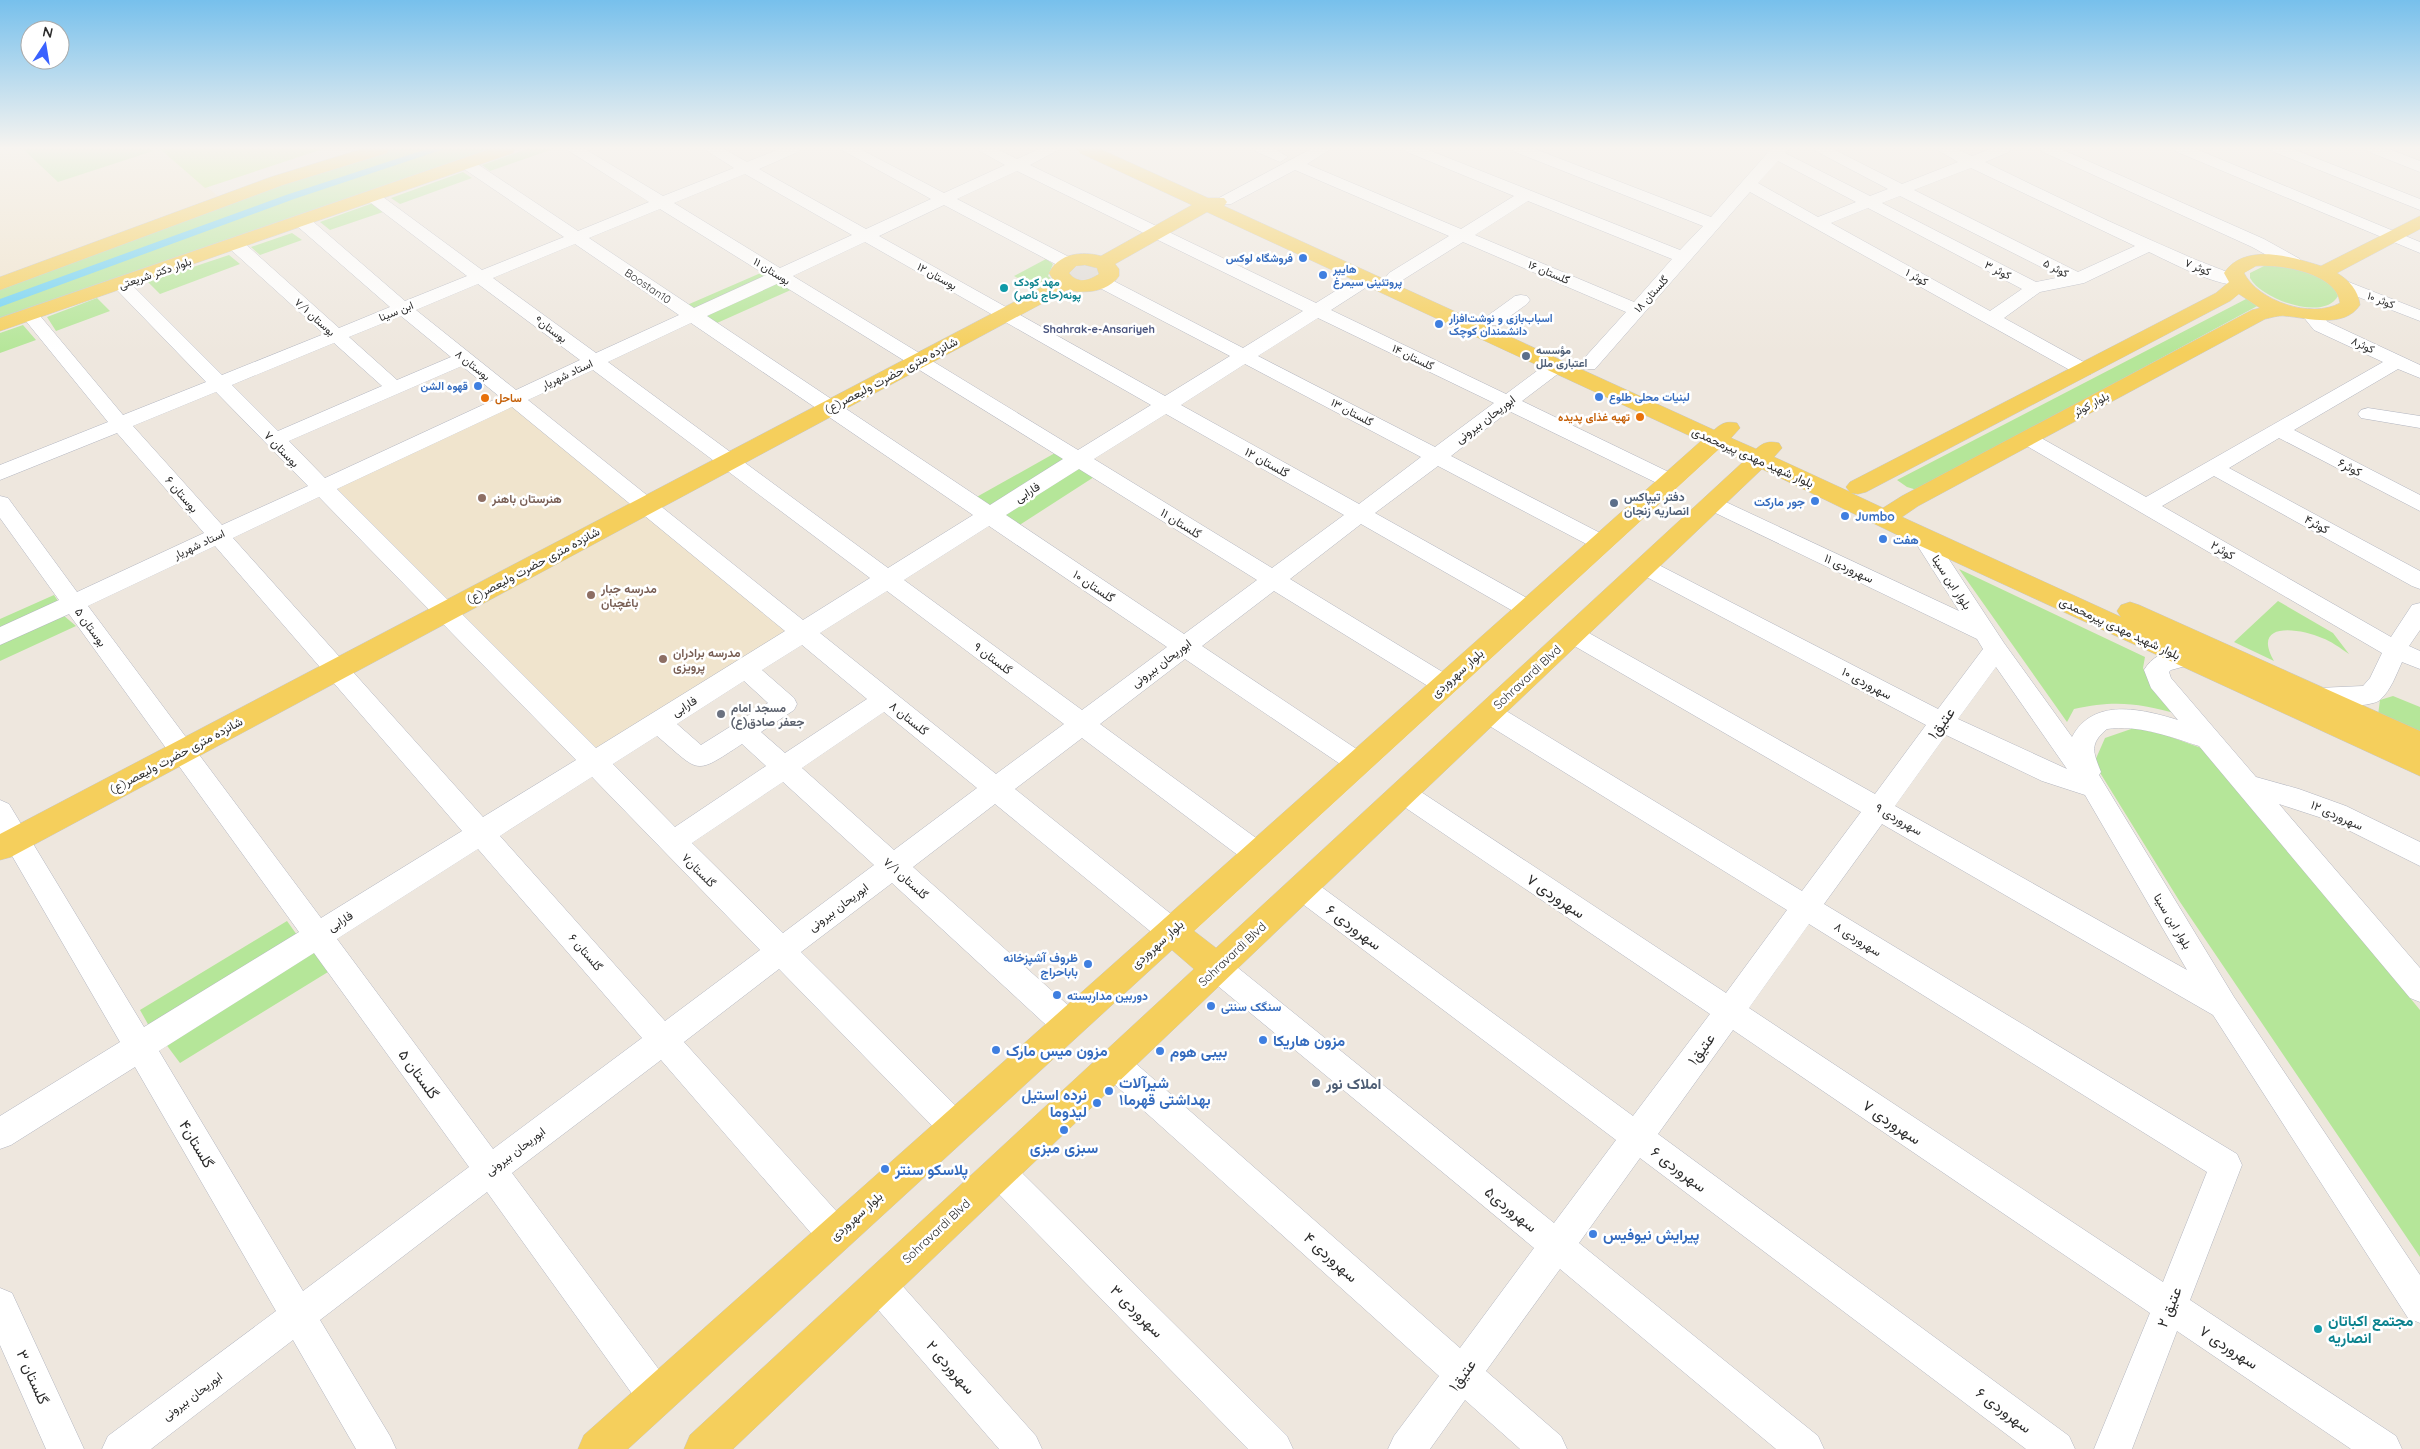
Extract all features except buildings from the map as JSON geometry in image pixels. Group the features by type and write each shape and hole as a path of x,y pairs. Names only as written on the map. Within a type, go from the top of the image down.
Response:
{"main road":[{"path":"0,284 181,217"},
{"name":"بلوار دکتر شریعتی","path":"0,325 318,217"},
{"path":"1102,272 1085,259 1067,273 1084,286 1156,232 1184,217"},
{"name":"بلوار شهید مهدی پیرمحمدی","path":"1246,217 1367,279 1556,366 1722,434"},
{"name":"بلوار شهید مهدی پیرمحمدی","path":"1253,217 1395,277 1588,365 1722,434 1757,461 1893,512 2420,743"},
{"path":"2322,273 2420,222"},
{"path":"2265,260 2294,263 2322,273 2341,284 2351,298 2350,305 2345,310 2336,313 2310,314 2284,309 2257,298 2237,282 2234,273 2243,263 2265,260"},
{"name":"شانزده متری حضرت ولیعصر(ع)","path":"8,844 1006,315 1067,273"},
{"path":"1858,487 2223,297 2237,282"},
{"name":"بلوار کوثر","path":"1893,512 2258,314 2284,309"},
{"name":"بلوار سهروردی","path":"598,1449 1722,434"},
{"path":"1698,456 1725,462 1757,461"},
{"name":"بلوار شهید مهدی پیرمحمدی","path":"1757,461 1858,487 1893,512 1923,537 2420,765"},
{"name":"Sohravardi Blvd","path":"704,1449 1757,461"},
{"path":"1885,473 1890,483 1898,488 1924,494"},
{"path":"1171,931 1217,968"}],"street":[{"name":"بوستان۹","path":"399,217 729,462"},
{"name":"Boostan10","path":"545,217 830,408"},
{"name":"ابن سینا","path":"0,473 628,217"},
{"name":"بوستان ۱۱","path":"683,217 918,361"},
{"name":"بوستان ۱۲","path":"831,217 1006,315"},
{"name":"استاد شهریار","path":"0,636 906,217"},
{"path":"973,217 1067,273"},
{"name":"گلستان ۱۴","path":"1124,217 1670,481"},
{"name":"گلستان ۱۶","path":"1422,217 1636,310"},
{"path":"1395,277 1492,217"},
{"path":"1581,217 1684,258"},
{"path":"1695,217 1714,224"},
{"name":"گلستان ۱۸","path":"1588,365 1721,217"},
{"name":"کوثر ۱","path":"1806,217 2084,370"},
{"path":"1818,223 1834,217"},
{"name":"کوثر ۳","path":"1894,217 2034,288"},
{"name":"کوثر ۵","path":"1953,217 2078,279"},
{"name":"کوثر ۷","path":"2087,217 2210,273 2237,282"},
{"path":"2199,217 2258,243 2294,263"},
{"path":"2345,217 2420,248"},
{"name":"بوستان ۸","path":"303,222 403,308 646,505"},
{"name":"بوستان ۷/۱","path":"236,245 395,388"},
{"path":"1992,318 2034,288 2078,279 2149,246"},
{"name":"گلستان ۱۳","path":"1102,272 1244,356 1602,543"},
{"name":"فارابی","path":"0,1134 1367,279"},
{"name":"بوستان ۷","path":"121,284 444,613"},
{"name":"کوثر ۱۰","path":"2341,284 2420,316"},
{"path":"1492,321 1521,300"},
{"name":"کوثر۸","path":"2310,314 2321,326 2420,372"},
{"name":"بوستان ۶","path":"30,315 120,424 336,670"},
{"name":"گلستان ۱۲","path":"1006,315 1528,610"},
{"path":"274,440 464,358"},
{"name":"گلستان ۱۱","path":"918,361 1444,685"},
{"path":"2147,506 2281,431 2398,361"},
{"name":"ابوریحان بیرونی","path":"121,1449 1556,366"},
{"name":"گلستان ۱۰","path":"830,408 1358,763"},
{"path":"2368,414 2420,422"},
{"name":"کوثر۶","path":"2281,431 2420,504"},
{"name":"کوثر۲","path":"2027,438 2395,650 2420,660"},
{"name":"گلستان ۹","path":"729,462 1257,854"},
{"name":"کوثر۴","path":"2214,468 2420,581"},
{"name":"بوستان ۵","path":"0,502 183,751"},
{"name":"سهروردی ١١","path":"1713,503 1991,641"},
{"name":"گلستان ۸","path":"646,505 1171,931"},
{"name":"بلوار ابن سینا","path":"1923,537 1991,641 2094,788 2224,1006 2420,1306"},
{"name":"سهروردی ۱۰","path":"1645,567 1942,722 2051,774 2094,788"},
{"path":"2318,697 2370,695 2380,682 2395,650 2420,610"},
{"name":"گلستان۷","path":"444,613 954,1127"},
{"name":"سهروردی ۹","path":"1572,634 1879,807 2224,1006"},
{"name":"عتیق۱","path":"1407,1449 1942,722 1991,641"},
{"path":"2185,658 2171,659 2161,663 2156,670 2160,682 2420,989"},
{"path":"658,722 700,758 785,704 745,668"},
{"name":"گلستان ۶","path":"336,670 835,1235"},
{"path":"672,843 885,699"},
{"name":"سهروردی ۸","path":"1490,712 2226,1165"},
{"path":"2094,788 2081,754 2080,743 2088,732 2101,721 2126,719 2171,728 2211,740"},
{"name":"گلستان ۷/۱","path":"744,730 1068,1025"},
{"name":"گلستان ۵","path":"183,751 656,1396"},
{"name":"سهروردی ۱۲","path":"2250,786 2299,799 2337,814 2420,855"},
{"name":"سهروردی ۷","path":"1403,793 2169,1308 2383,1449"},
{"name":"گلستان۴","path":"0,812 8,844 139,1047 377,1449"},
{"name":"سهروردی ۶","path":"1302,888 2056,1449"},
{"name":"سهروردی۵","path":"1217,968 1804,1449"},
{"name":"سهروردی ۴","path":"1114,1064 1548,1449"},
{"name":"عتیق ۲","path":"2113,1449 2226,1165"},
{"name":"سهروردی ۳","path":"999,1172 1274,1449"},
{"name":"سهروردی ۲","path":"879,1285 1023,1449"},
{"name":"گلستان ۳","path":"0,1305 65,1449"}],"shaded area":[{"path":"0,217 163,217 0,277"},
{"path":"1087,264 1099,272 1094,278 1077,280 1069,274 1073,267"},
{"name":"هنرستان باهنر","path":"512,406 633,506 449,603 332,489"},
{"path":"643,513 789,630 597,750 456,612"}],"green space":[{"path":"189,217 302,217 0,321 0,288"},
{"path":"335,217 369,217 330,230 320,222"},
{"path":"292,233 302,240 260,255 251,247"},
{"path":"229,255 240,264 160,294 148,282"},
{"path":"1046,259 1053,264 1048,276 1054,281 1040,290 1014,276"},
{"path":"2264,266 2295,268 2317,275 2333,287 2338,296 2331,304 2320,307 2293,305 2279,300 2256,286 2250,278 2250,273"},
{"path":"763,272 773,277 697,312 687,305"},
{"path":"780,280 793,289 717,323 704,315"},
{"path":"97,298 110,311 56,331 47,317"},
{"path":"2248,298 2261,304 1917,490 1907,487 1897,480"},
{"path":"23,325 36,340 0,353 0,333"},
{"path":"1055,453 1067,460 989,508 973,499"},
{"path":"1077,467 1094,477 1018,526 1001,515"},
{"path":"1959,569 2145,657 2143,668 2148,678 2178,714 2139,705 2102,704 2074,709 2067,722"},
{"path":"54,595 60,604 0,631 0,619"},
{"path":"2278,601 2333,633 2349,654 2325,639 2312,634 2291,630 2273,634 2269,639 2269,648 2274,661 2234,642"},
{"path":"63,615 76,626 0,661 0,644"},
{"path":"2393,696 2420,707 2420,733 2378,715 2380,700"},
{"path":"2134,728 2165,735 2204,749 2420,1010 2420,1257 2180,902 2094,763 2105,738"},
{"path":"287,921 297,935 149,1026 140,1010"},
{"path":"311,948 328,972 180,1063 162,1039"}],"waterway":[{"path":"0,303 236,217"}],"place":[{"name":"فروشگاه لوکس","path":"1303,258"},
{"name":"هایپر پروتئینی سیمرغ","path":"1323,275"},
{"name":"مهد کودک پونه(حاج ناصر)","path":"1004,288"},
{"name":"اسباب‌بازی و نوشت‌افزار دانشمندان کوچک","path":"1439,324"},
{"name":"مؤسسه اعتباری ملل","path":"1526,356"},
{"name":"قهوه الشن","path":"478,386"},
{"name":"لبنیات محلی طلوع","path":"1599,397"},
{"name":"ساحل","path":"485,398"},
{"name":"تهیه غذای پدیده","path":"1640,417"},
{"name":"هنرستان باهنر","path":"482,498"},
{"name":"جور مارکت","path":"1815,501"},
{"name":"دفتر تیپاکس انصاریه زنجان","path":"1614,503"},
{"name":"Jumbo","path":"1845,516"},
{"name":"هفت","path":"1883,539"},
{"name":"مدرسه جبار باغچبان","path":"591,595"},
{"name":"مدرسه برادران پرویزی","path":"663,659"},
{"name":"مسجد امام جعفر صادق(ع)","path":"721,714"},
{"name":"ظروف آشپزخانه باباحراج","path":"1088,964"},
{"name":"دوربین مداربسته","path":"1057,995"},
{"name":"سنگک سنتی","path":"1211,1006"},
{"name":"مزون هاریکا","path":"1263,1040"},
{"name":"مزون میس مارک","path":"996,1050"},
{"name":"بیبی هوم","path":"1160,1051"},
{"name":"املاک نور","path":"1316,1083"},
{"name":"شیرآلات بهداشتی قهرما۱","path":"1109,1091"},
{"name":"نرده استیل لیدوما","path":"1097,1103"},
{"name":"سبزی مبزی","path":"1064,1130"},
{"name":"پلاسکو سنتر","path":"885,1169"},
{"name":"پیرایش نیوفیس","path":"1593,1234"},
{"name":"مجتمع اکباتان انصاریه","path":"2318,1329"}],"district":[{"name":"Shahrak-e-Ansariyeh","path":"1099,329"}]}
